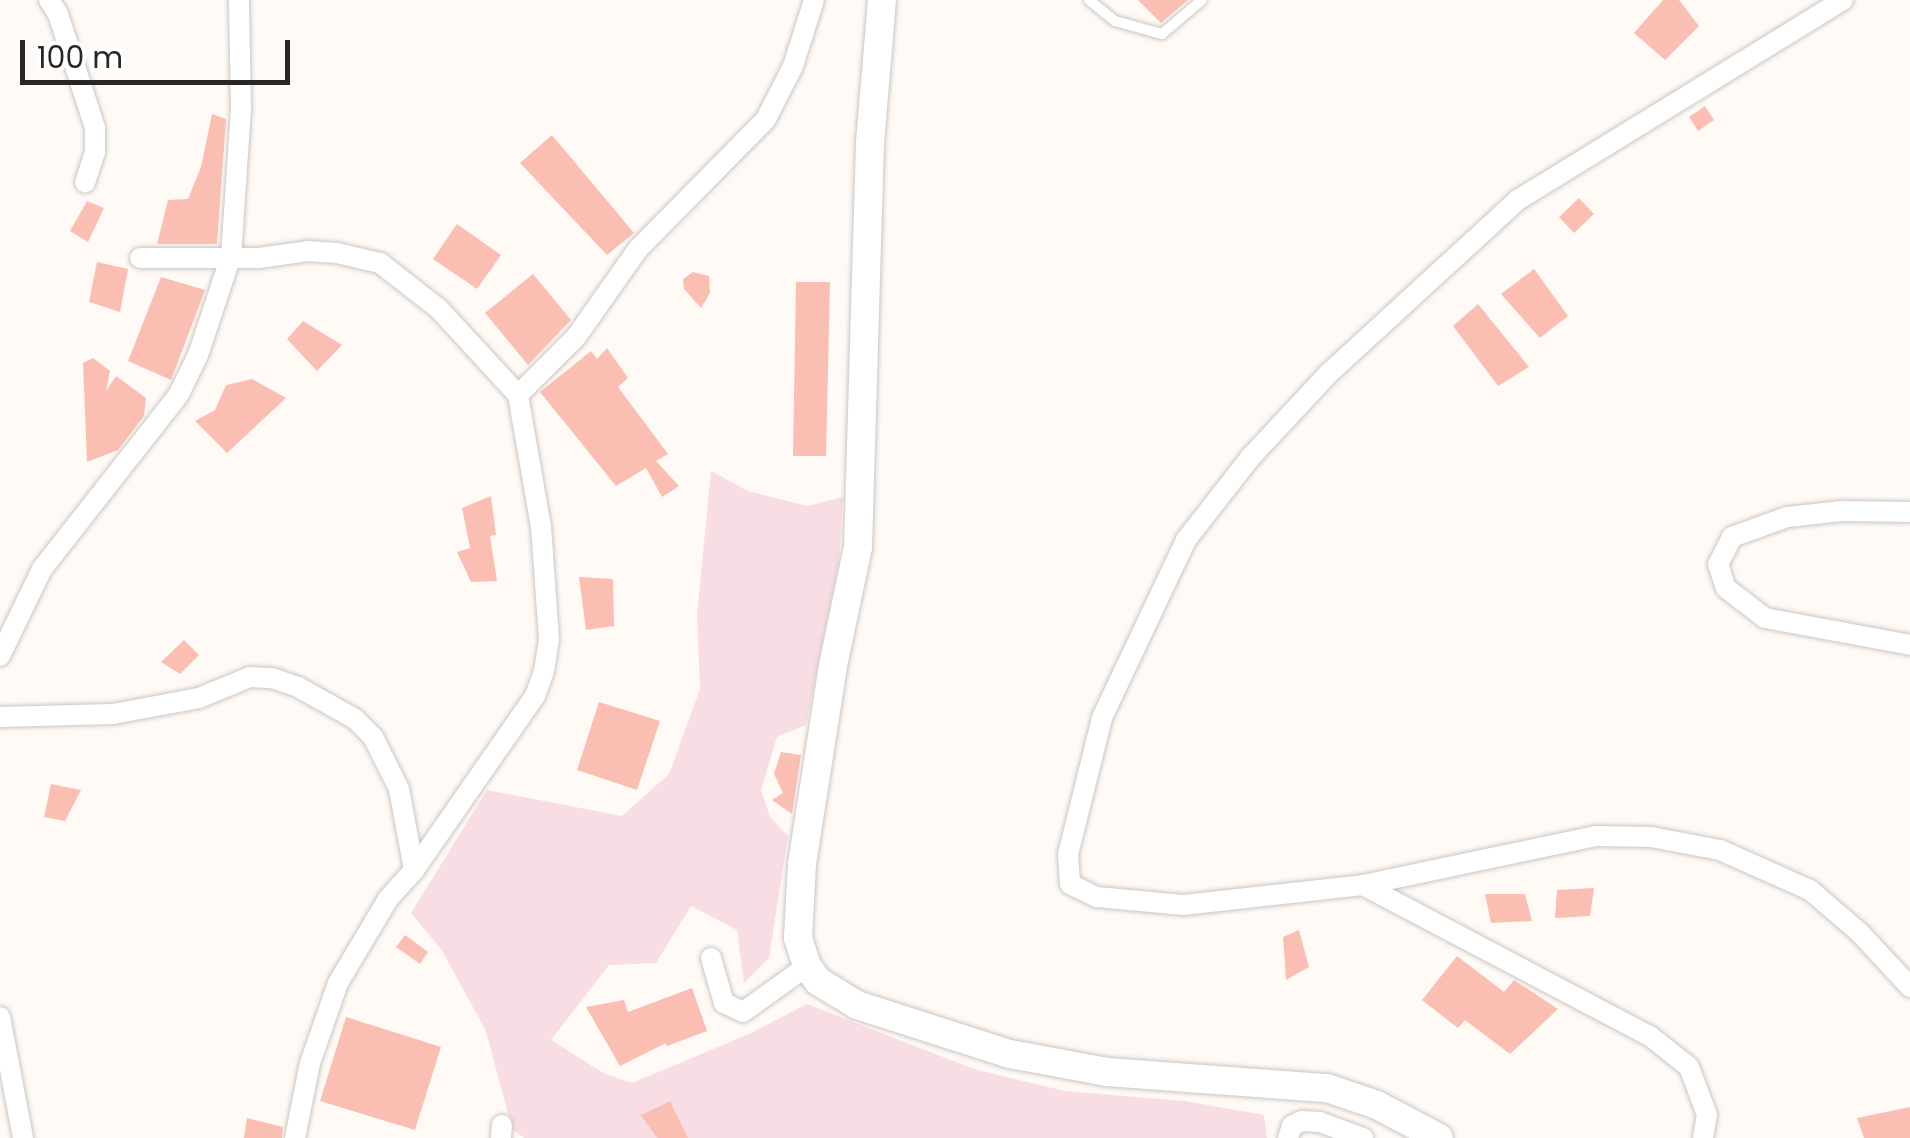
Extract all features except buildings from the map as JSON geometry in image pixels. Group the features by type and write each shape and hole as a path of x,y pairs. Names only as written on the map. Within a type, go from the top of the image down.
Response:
{"main road":[{"path":"882,0 870,143 858,546 833,666 802,864 798,938 807,966 818,981 857,1005 1010,1054 1107,1072 1327,1088 1377,1105 1439,1138"}],"street":[{"path":"49,0 58,14 95,128 95,152 85,182"},
{"path":"0,656 42,569 188,380 231,256 241,108 240,0"},
{"path":"518,396 576,337 638,249 766,119 794,66 814,0"},
{"path":"1843,0 1519,198 1331,371 1250,458 1186,540 1102,718 1068,854 1070,884 1097,898 1184,905 1363,884 1596,836 1665,839 1752,862 1810,890 1860,933 1910,987"},
{"path":"140,258 338,252 380,264 438,309 518,396 541,526 549,640 535,696 414,870 388,899 338,983 310,1064 295,1138"},
{"path":"1910,512 1828,512 1787,518 1732,537 1718,564 1726,588 1765,618 1910,645"},
{"path":"0,717 131,712 199,698 250,677 272,678 298,687 355,718 373,737 399,789 414,870"},
{"path":"1363,884 1650,1036 1689,1067 1707,1115 1703,1138"},
{"path":"711,958 724,1003 743,1012 807,966"},
{"path":"0,1017 23,1138"},
{"path":"1288,1138 1292,1126 1302,1120 1320,1122 1363,1138"}],"lane":[{"path":"1089,0 1116,22 1162,34 1202,0"}],"shaded area":[{"path":"711,471 748,491 807,506 843,497 839,560 806,725 777,737 761,790 770,817 788,836 769,958 744,983 737,930 691,906 656,963 609,965 551,1040 605,1074 632,1083 749,1034 807,1004 974,1069 1065,1091 1185,1101 1264,1115 1267,1138 524,1138 512,1129 486,1031 441,949 411,913 487,790 622,816 669,774 700,689 697,615"}]}
